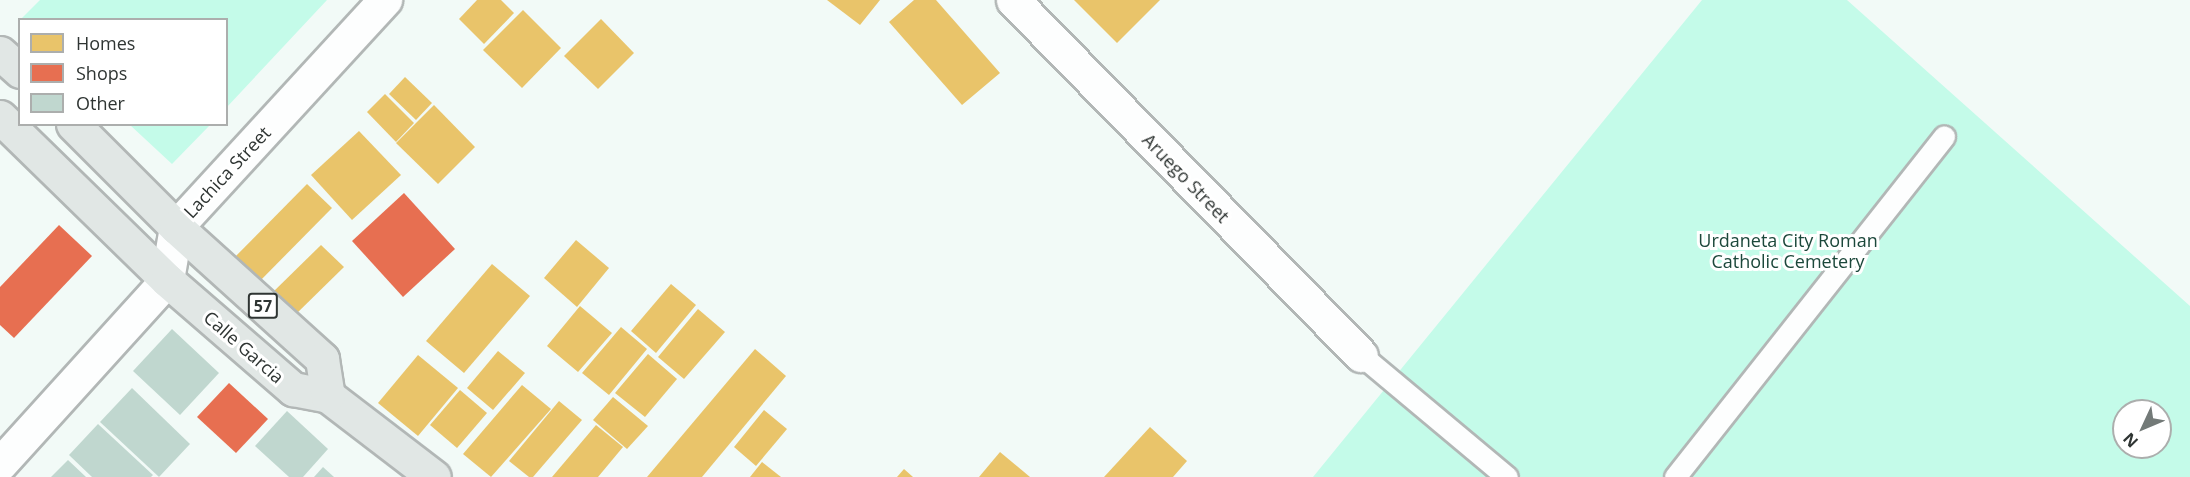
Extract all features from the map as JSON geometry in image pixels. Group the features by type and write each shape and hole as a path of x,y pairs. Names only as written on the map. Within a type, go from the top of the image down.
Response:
{"main road":[{"path":"0,53 18,70"},
{"path":"0,89 18,72"},
{"name":"57","path":"0,117 167,280"},
{"name":"57","path":"75,126 176,227 322,359 328,396"},
{"name":"Calle Garcia","path":"167,280 293,389 328,396 434,477"}],"street":[{"name":"Lachica Street","path":"167,280 176,227 385,0"},
{"name":"Aruego Street","path":"1031,6 1361,355"},
{"path":"0,464 167,280"}],"lane":[{"path":"1675,477 1944,136"},
{"path":"1361,355 1507,477"}],"green space":[{"path":"40,0 327,0 228,106 228,18 22,18"},
{"name":"Urdaneta City Roman Catholic Cemetery","path":"1702,0 1847,0 2190,306 2190,477 1313,477"},
{"path":"131,126 209,126 172,164"}],"building: Homes":[{"path":"477,0 501,0 514,13 484,44 459,19"},
{"path":"827,0 880,0 860,25"},
{"path":"914,0 936,0 1000,73 962,105 889,22"},
{"path":"1074,0 1160,0 1117,43"},
{"path":"523,10 561,48 522,88 483,50"},
{"path":"601,19 634,53 598,89 564,56"},
{"path":"405,77 432,103 416,120 389,94"},
{"path":"385,94 414,123 396,142 367,112"},
{"path":"434,105 475,147 438,184 396,143"},
{"path":"359,131 401,175 352,220 311,175"},
{"path":"307,184 332,208 255,286 230,262"},
{"path":"576,240 609,268 577,307 544,278"},
{"path":"321,245 344,267 294,316 271,294"},
{"path":"492,264 530,296 464,373 426,341"},
{"path":"671,284 696,305 656,353 631,331"},
{"path":"580,306 612,333 578,372 547,346"},
{"path":"698,309 725,332 684,379 658,357"},
{"path":"621,327 647,349 609,395 582,373"},
{"path":"755,349 786,376 702,477 647,477"},
{"path":"498,351 525,373 493,410 467,388"},
{"path":"648,354 677,379 645,417 615,393"},
{"path":"418,355 458,388 418,436 378,403"},
{"path":"522,385 551,409 491,477 463,454"},
{"path":"460,390 487,413 457,448 430,425"},
{"path":"613,397 648,426 627,449 593,420"},
{"path":"559,401 582,420 533,477 529,477 509,461"},
{"path":"764,410 787,429 756,466 734,447"},
{"path":"596,425 623,447 598,477 552,477"},
{"path":"1150,427 1187,461 1173,477 1104,477"},
{"path":"1000,452 1030,477 979,477"},
{"path":"762,462 781,477 750,477"},
{"path":"904,469 913,477 897,477"}],"building: Shops":[{"path":"404,193 455,249 403,297 352,241"},
{"path":"59,225 92,256 14,338 0,325 0,287"},
{"path":"229,383 268,419 236,453 197,417"}],"building: Other":[{"path":"172,329 219,373 180,415 133,371"},
{"path":"132,388 190,444 159,477 100,422"},
{"path":"287,411 328,449 303,477 289,477 255,446"},
{"path":"98,424 153,475 151,477 92,477 69,455"},
{"path":"68,460 86,477 51,477"},
{"path":"323,467 334,477 314,477"}]}
